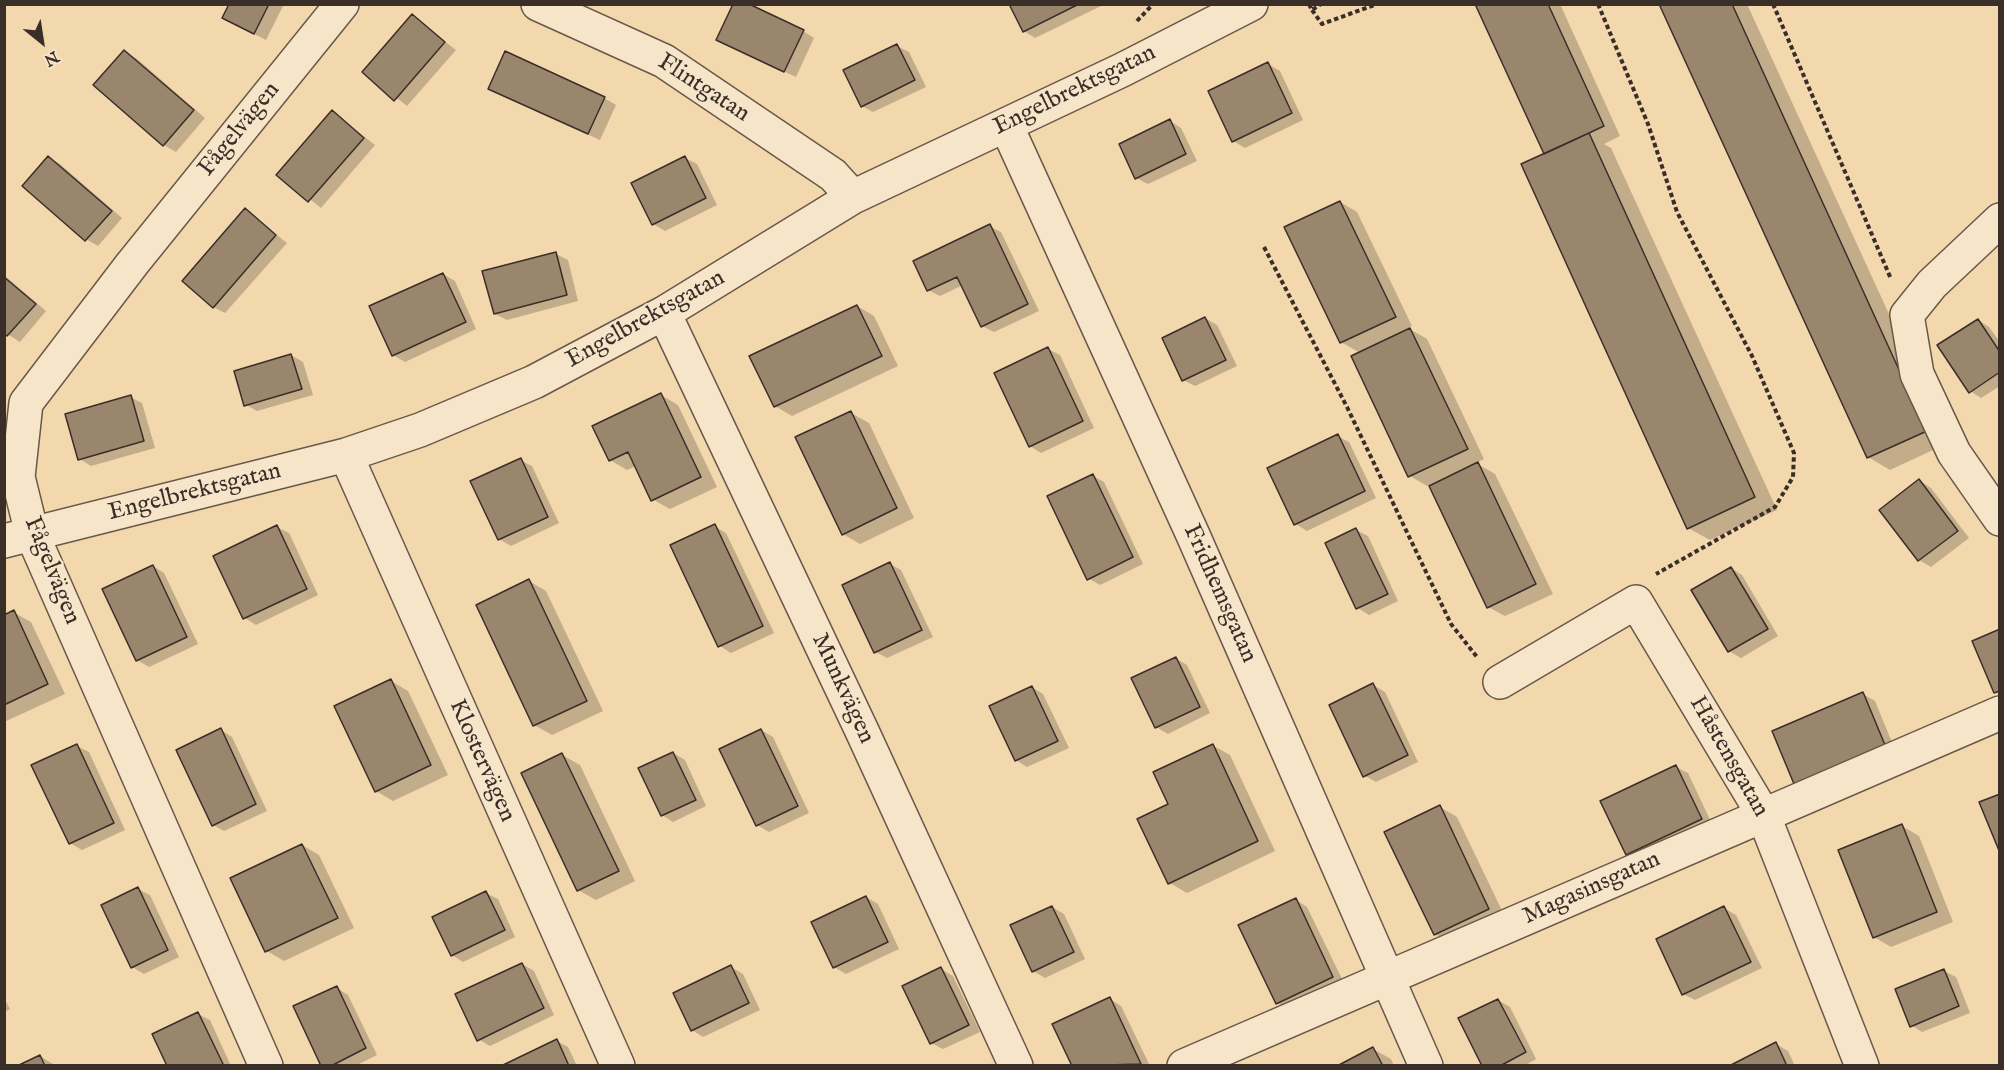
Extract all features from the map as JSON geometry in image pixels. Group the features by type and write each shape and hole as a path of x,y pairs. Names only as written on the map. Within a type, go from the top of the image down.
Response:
{"street":[{"name":"Fågelvägen","path":"266,1065 18,538 18,477 26,403 132,264 342,4"},
{"name":"Flintgatan","path":"538,4 664,62 833,175 853,198"},
{"name":"Engelbrektsgatan","path":"18,538 346,455 420,430 534,382 664,314 853,198 1006,125 1209,14 1251,4"},
{"name":"Fridhemsgatan","path":"1006,125 1188,524 1426,1065"},
{"path":"2000,220 1932,284 1907,315 1917,374 1953,453 2000,519"},
{"name":"Munkvägen","path":"664,314 862,731 1016,1065"},
{"name":"Klostervägen","path":"346,455 618,1065"},
{"path":"1500,682 1636,602"},
{"name":"Håstensgatan","path":"1636,602 1762,814 1862,1065"},
{"name":"Magasinsgatan","path":"1184,1065 1389,979 1762,814 2000,713"}],"path":[{"path":"1131,28 1153,4"},
{"path":"1309,4 1322,24 1377,4"},
{"path":"1312,10 1321,4"},
{"path":"1598,4 1648,124 1677,212 1752,357 1794,453 1793,477 1775,507 1653,576 1636,602"},
{"path":"1773,4 1907,315"},
{"path":"1263,247 1347,407 1451,624 1500,682"}],"building":[{"path":"229,4 269,4 254,34 222,18"},
{"path":"733,4 749,4 804,30 784,72 716,40"},
{"path":"1009,4 1079,4 1023,32"},
{"path":"1475,4 1548,4 1604,126 1544,154"},
{"path":"1659,4 1732,4 1927,431 1867,458"},
{"path":"412,14 445,42 394,101 362,72"},
{"path":"897,44 915,80 861,107 843,70"},
{"path":"124,50 194,110 163,146 93,85"},
{"path":"505,51 605,97 588,134 488,89"},
{"path":"1268,62 1292,113 1232,142 1208,91"},
{"path":"332,110 364,138 308,202 276,175"},
{"path":"1170,119 1186,154 1135,179 1119,144"},
{"path":"1589,133 1755,497 1687,529 1521,164"},
{"path":"48,156 112,211 85,241 22,186"},
{"path":"685,156 706,198 652,225 631,183"},
{"path":"1340,201 1396,317 1340,343 1284,227"},
{"path":"245,208 276,235 213,308 182,281"},
{"path":"990,224 1028,304 981,327 957,277 927,291 913,261"},
{"path":"556,252 567,295 494,314 482,271"},
{"path":"443,273 466,322 392,356 369,306"},
{"path":"4,277 36,304 7,336 4,334"},
{"path":"857,305 882,356 774,407 749,356"},
{"path":"1205,317 1226,360 1182,381 1162,338"},
{"path":"1978,319 2000,352 2000,372 1969,393 1937,345"},
{"path":"1410,328 1468,449 1408,477 1351,356"},
{"path":"1048,347 1083,421 1029,447 994,373"},
{"path":"291,354 302,389 244,406 234,371"},
{"path":"661,393 701,477 651,501 628,452 609,461 592,426"},
{"path":"131,395 144,441 78,460 65,414"},
{"path":"851,411 897,508 842,535 795,437"},
{"path":"1338,434 1365,491 1294,525 1267,468"},
{"path":"521,458 548,517 498,540 470,481"},
{"path":"1478,462 1536,584 1487,608 1429,486"},
{"path":"1093,474 1133,557 1087,580 1047,496"},
{"path":"1919,479 1958,531 1918,561 1879,510"},
{"path":"715,524 763,626 718,647 670,545"},
{"path":"277,525 307,589 243,619 213,556"},
{"path":"1356,528 1388,594 1356,609 1325,543"},
{"path":"890,562 922,630 874,653 842,585"},
{"path":"153,565 187,637 136,661 102,589"},
{"path":"1731,567 1768,629 1728,652 1691,590"},
{"path":"529,579 587,701 533,726 476,605"},
{"path":"14,610 48,684 4,705 4,615"},
{"path":"2000,629 2000,691 1994,693 1972,641"},
{"path":"1176,657 1200,707 1155,728 1131,678"},
{"path":"391,679 431,765 375,792 334,706"},
{"path":"1373,683 1408,755 1363,777 1329,705"},
{"path":"1032,686 1058,741 1015,761 989,706"},
{"path":"1863,692 1885,745 1794,784 1772,731"},
{"path":"221,728 256,804 212,826 176,750"},
{"path":"761,729 798,806 756,826 719,749"},
{"path":"77,744 114,823 69,844 31,765"},
{"path":"1213,744 1258,841 1168,884 1137,819 1168,804 1153,772"},
{"path":"673,752 696,800 661,816 638,768"},
{"path":"562,753 619,871 577,891 521,773"},
{"path":"1676,765 1702,819 1626,855 1600,801"},
{"path":"2000,794 2000,853 1979,802"},
{"path":"1440,805 1489,909 1434,935 1384,832"},
{"path":"1902,824 1937,912 1873,938 1838,850"},
{"path":"302,844 338,918 265,952 230,878"},
{"path":"138,887 168,950 131,968 101,905"},
{"path":"486,891 505,930 451,956 432,917"},
{"path":"866,896 888,942 833,968 811,922"},
{"path":"1296,898 1333,977 1276,1004 1238,925"},
{"path":"1052,906 1074,952 1032,972 1010,925"},
{"path":"1724,906 1751,962 1682,995 1656,939"},
{"path":"522,963 544,1008 477,1041 455,994"},
{"path":"731,965 749,1003 691,1031 673,993"},
{"path":"941,967 969,1025 930,1044 902,986"},
{"path":"1944,969 1959,1006 1910,1027 1895,989"},
{"path":"337,986 366,1048 331,1066 321,1066 293,1006"},
{"path":"1110,997 1141,1064 1072,1066 1052,1024"},
{"path":"1498,999 1526,1052 1500,1066 1482,1066 1458,1018"},
{"path":"198,1012 224,1066 167,1066 152,1034"},
{"path":"557,1039 569,1066 501,1066"},
{"path":"1776,1042 1787,1066 1729,1066"},
{"path":"1373,1047 1383,1066 1337,1066"},
{"path":"40,1055 45,1066 17,1066"}]}
